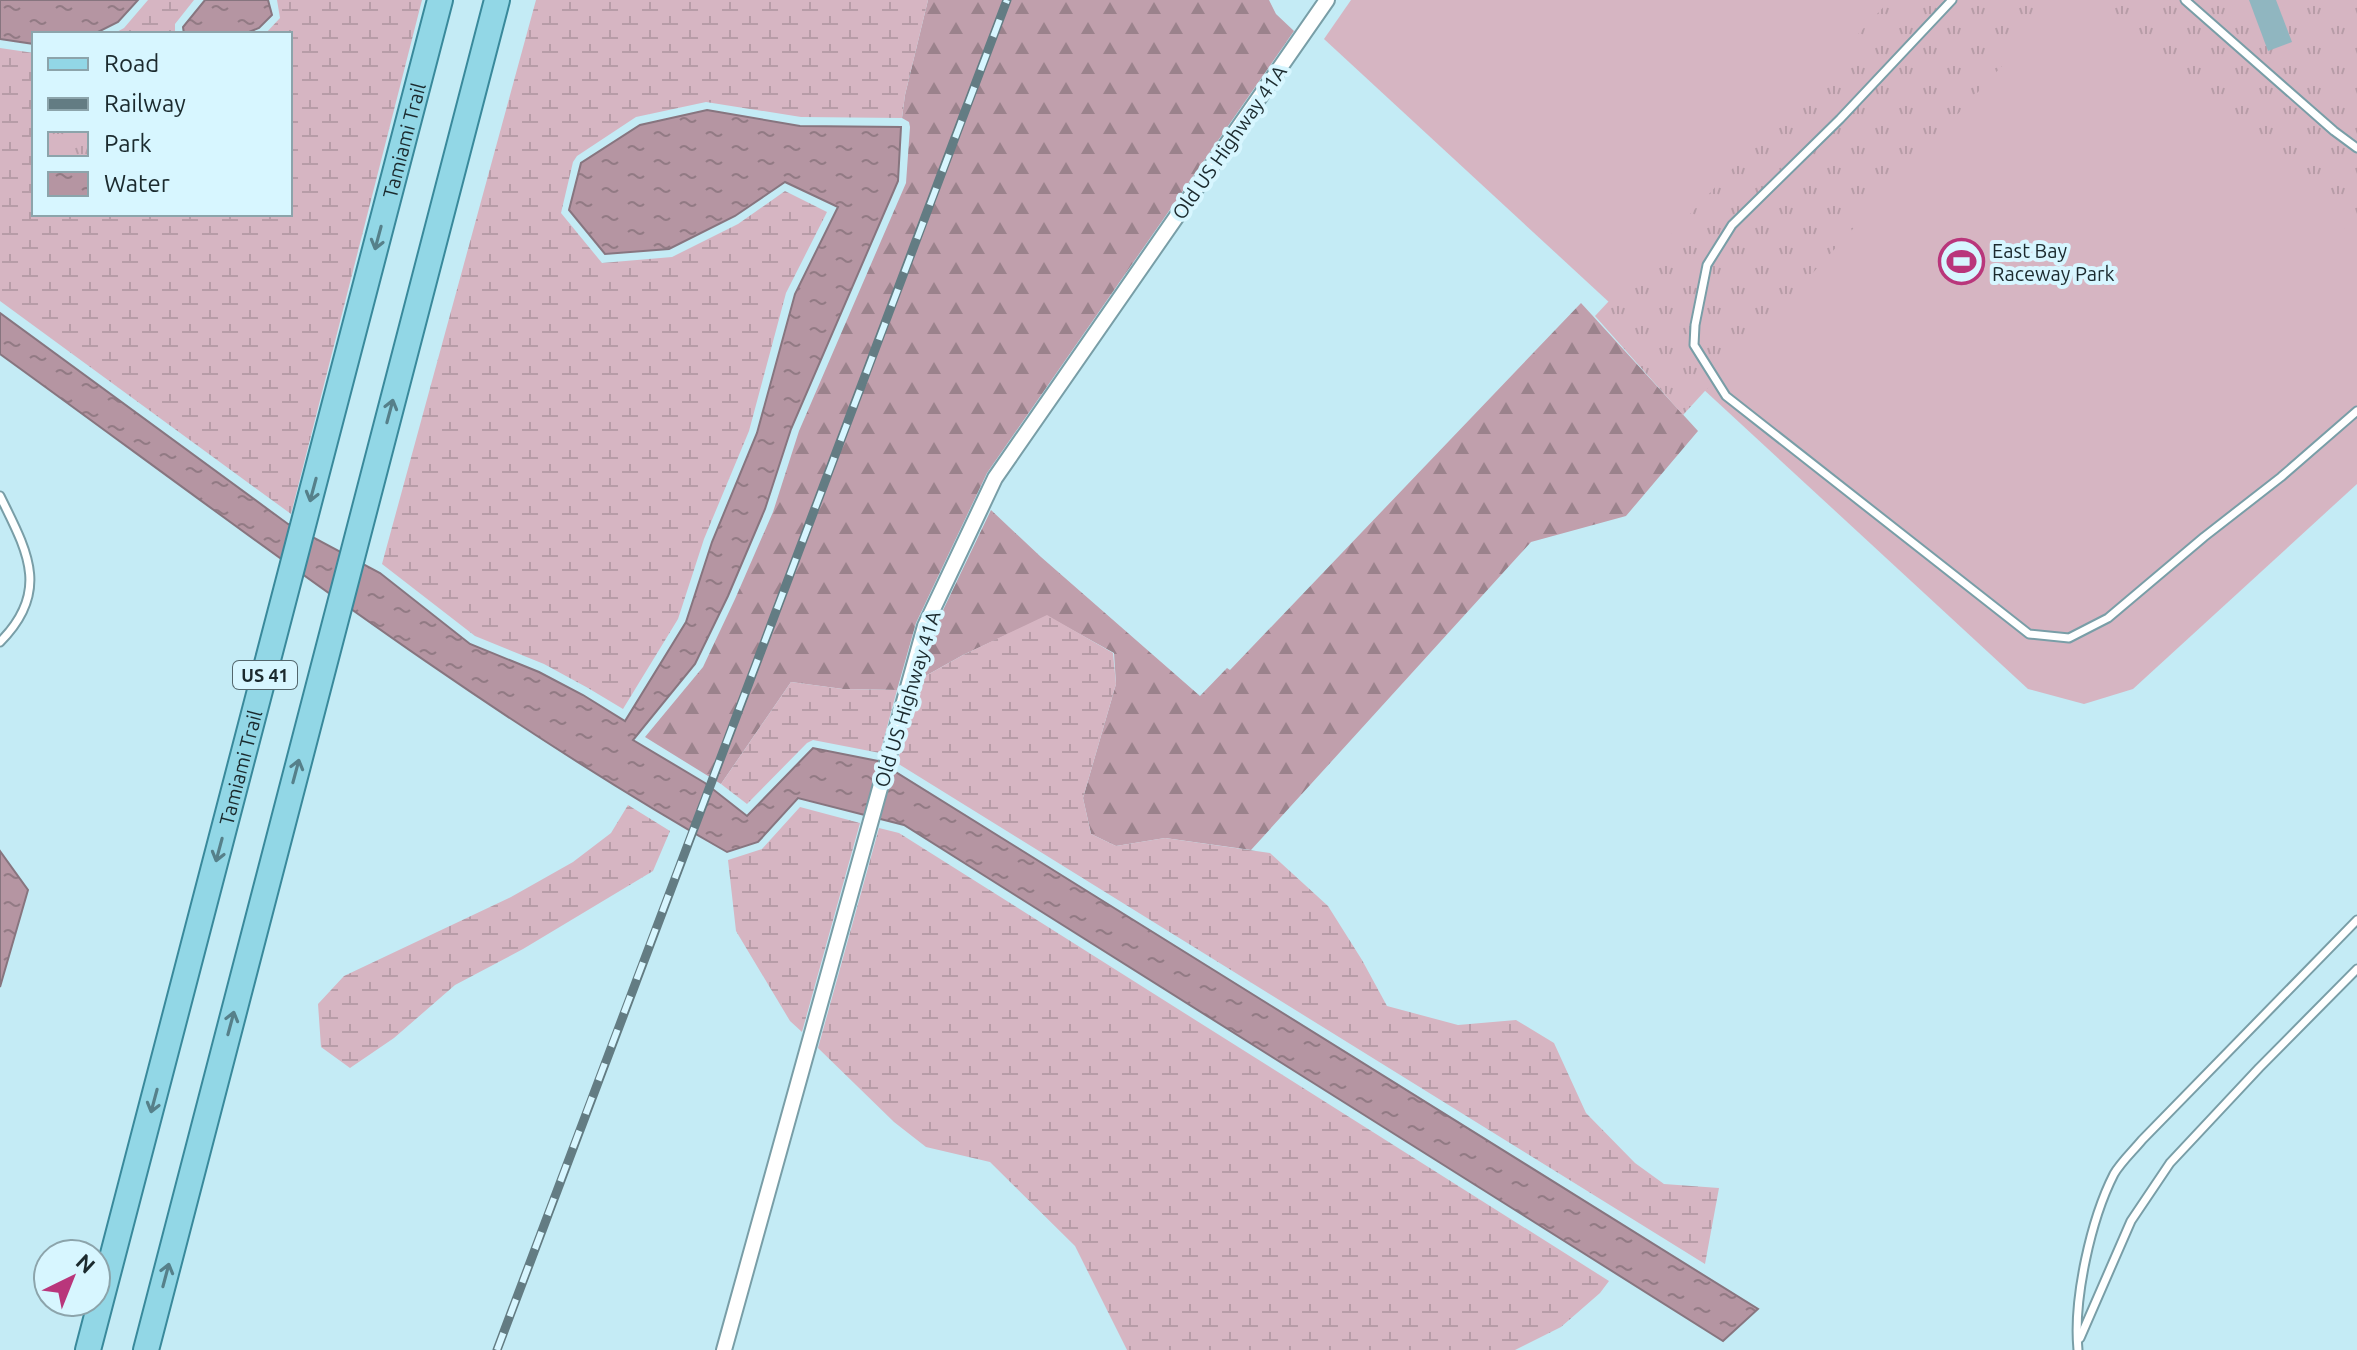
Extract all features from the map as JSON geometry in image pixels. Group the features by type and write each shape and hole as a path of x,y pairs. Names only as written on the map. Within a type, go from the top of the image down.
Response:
{"main road":[{"name":"Tamiami Trail","path":"88,1350 440,0"},
{"name":"US 41","path":"146,1350 497,0"}],"street":[{"name":"Old US Highway 41A","path":"724,1350 925,626 995,478 1327,0"}],"lane":[{"path":"1952,0 1840,119 1732,225 1707,265 1694,345 1726,396 2029,634 2069,638 2108,618 2357,411"},
{"path":"2185,0 2357,148"},
{"path":"0,496 26,549 31,590 13,629 0,642"},
{"path":"2078,1347 2081,1280 2100,1210 2115,1172 2142,1140 2357,920"},
{"path":"2078,1347 2131,1221 2170,1163 2357,969"}],"green space":[{"path":"148,0 194,0 175,24 175,32 117,32 124,28"},
{"path":"277,0 422,0 291,514 0,301 0,48 32,53 32,216 292,216 292,32 267,32 280,18"},
{"path":"536,0 928,0 902,118 801,117 706,102 636,117 577,156 573,162 561,213 602,263 672,257 738,224 785,191 827,212 786,293 749,431 704,539 678,619 623,709 544,664 475,636 382,564"},
{"path":"928,0 1269,0 1276,14 1294,31 987,473 916,623 897,690 843,689 791,682 721,784 645,737 703,667 773,512 799,431 906,183 910,127 909,122 902,118"},
{"name":"East Bay Raceway Park","path":"1351,0 2357,0 2357,484 2133,689 2084,704 2028,689 1324,39"},
{"path":"1890,0 2062,0 1683,415 1595,316"},
{"path":"2090,0 2357,0 2357,239"},
{"path":"1581,303 1698,431 1626,516 1531,542 1251,850 1165,838 1116,846 1091,834 1083,798 1116,684 1114,653 1047,616 920,679 934,629 991,510 1200,696 1227,668 1230,670"},
{"path":"1047,615 1113,653 1116,684 1083,798 1091,834 1116,846 1165,838 1270,853 1328,906 1387,1006 1458,1025 1516,1020 1554,1043 1586,1113 1635,1163 1664,1184 1719,1188 1705,1264 897,763 920,679"},
{"path":"791,682 843,689 897,690 880,753 813,740 747,804 721,784"},
{"path":"628,805 670,831 653,871 523,949 455,985 394,1038 350,1068 321,1047 318,1004 344,976 511,897 573,862 611,833"},
{"path":"800,807 860,823 802,1032 790,1021 736,931 728,860 762,849"},
{"path":"879,828 899,833 1609,1281 1600,1293 1561,1327 1515,1350 1127,1350 1075,1246 990,1162 926,1147 894,1122 818,1048"}],"water":[{"path":"0,0 138,0 118,22 98,32 32,32 32,44 0,39"},
{"path":"205,0 268,0 272,15 259,28 249,32 184,32 183,27"},
{"path":"707,110 800,126 901,127 898,181 791,429 765,509 728,596 695,664 633,740 705,783 747,816 813,748 878,761 1758,1309 1723,1341 904,825 798,798 758,842 727,852 632,796 447,676 0,354 0,313 288,524 380,573 470,644 539,672 625,721 686,622 712,542 757,433 795,294 838,207 785,182 735,216 669,249 605,254 569,210 581,163 640,125"},
{"path":"0,851 28,890 0,987"}],"building":[{"path":"2249,0 2276,0 2292,42 2268,51"}],"railway":[{"path":"497,1350 1007,0"}],"place":[{"name":"East Bay Raceway Park","path":"1961,262"}]}
